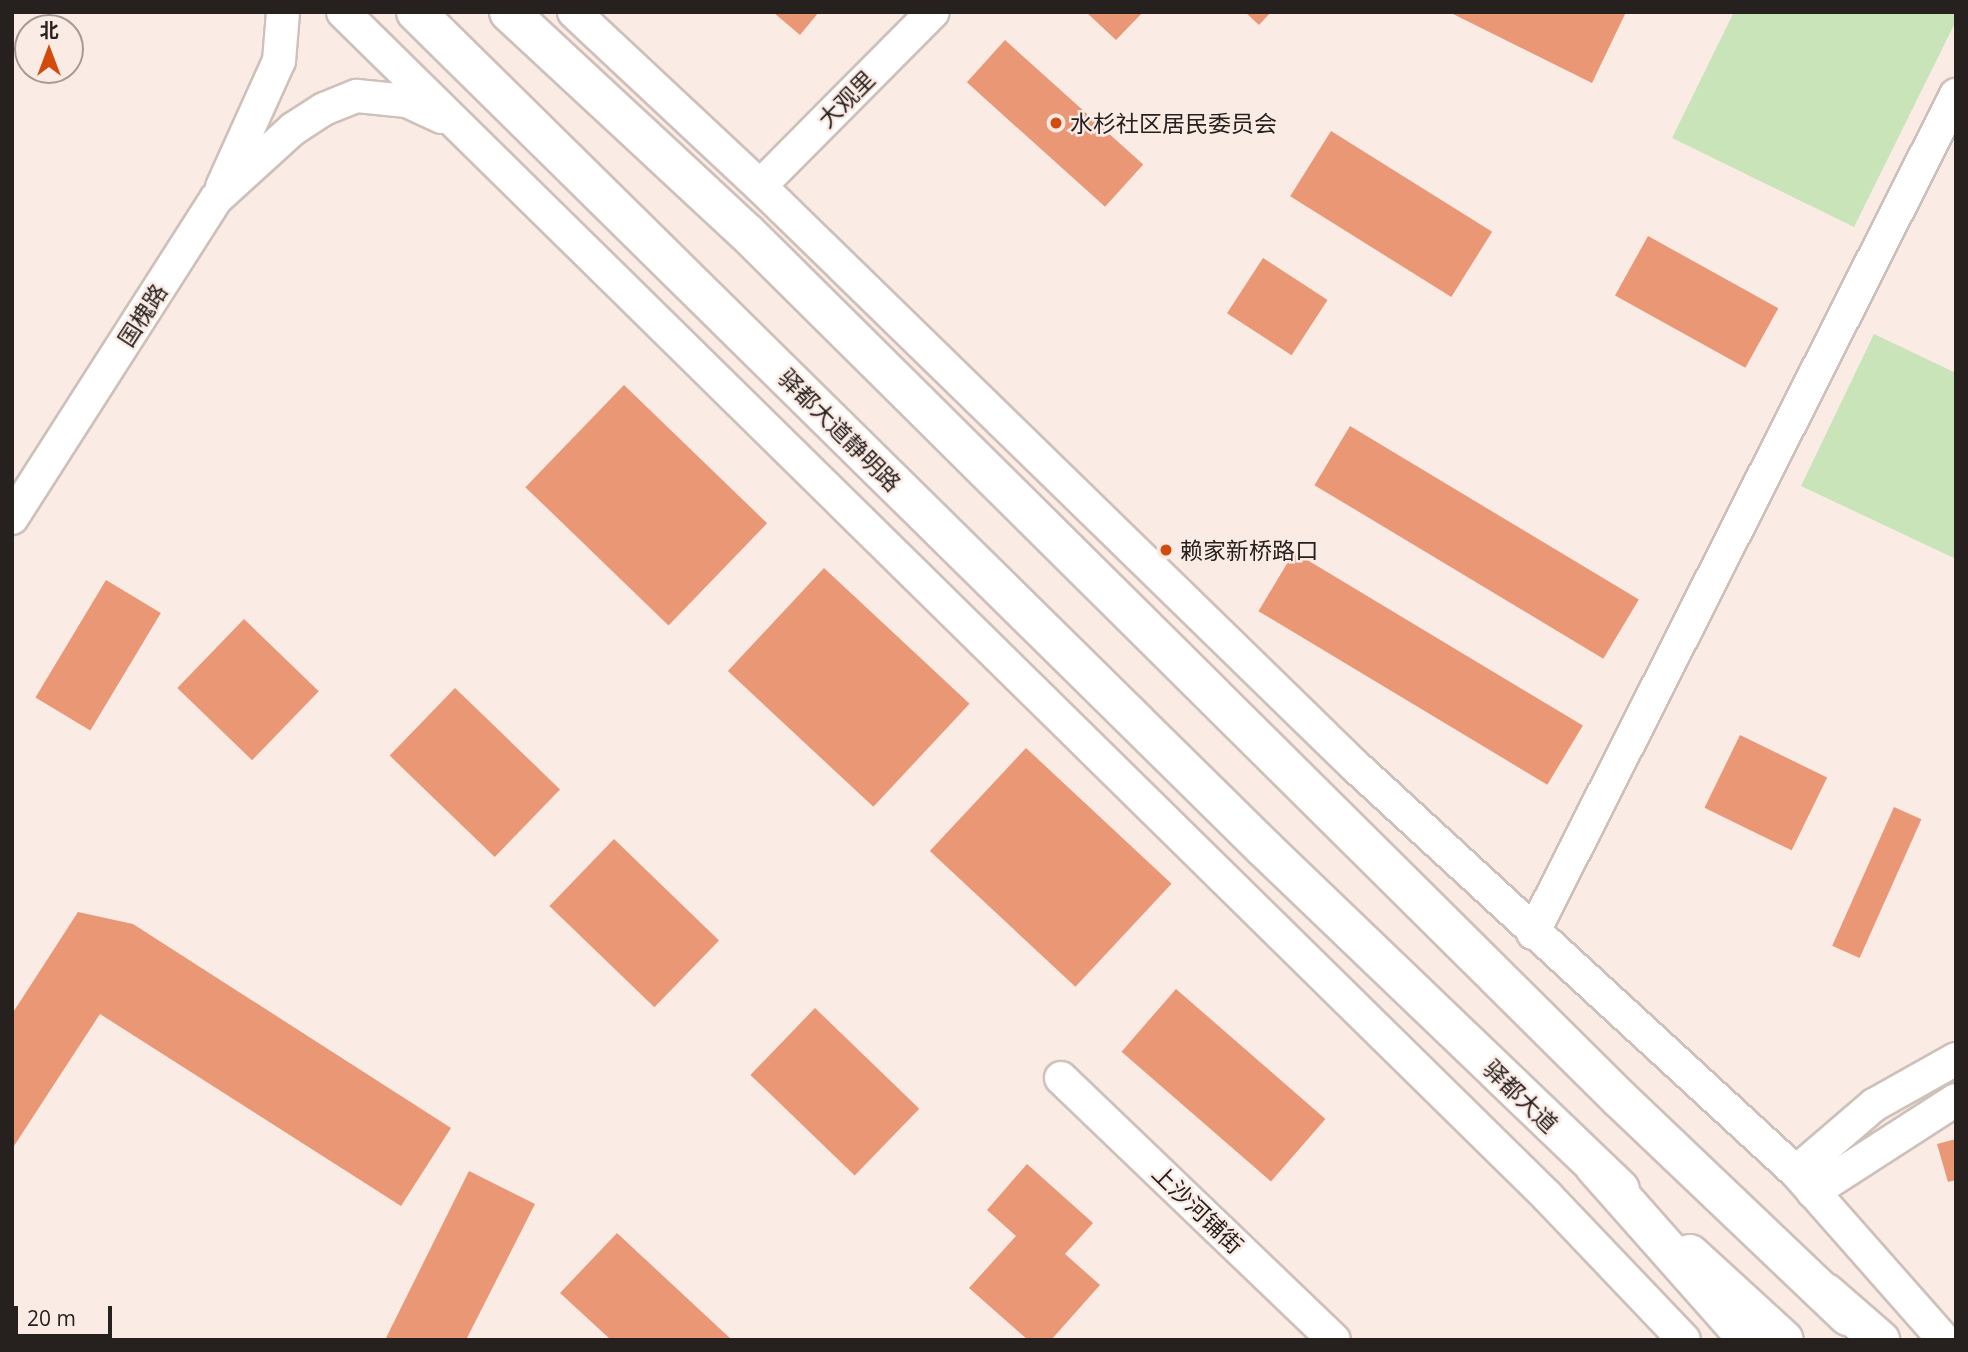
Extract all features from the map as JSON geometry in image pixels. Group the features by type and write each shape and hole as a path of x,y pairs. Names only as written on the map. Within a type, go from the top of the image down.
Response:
{"main road":[{"name":"驿都大道静明路","path":"416,12 1264,848"},
{"path":"509,12 746,232 1319,803 1620,1099 1871,1340"},
{"name":"驿都大道","path":"1264,848 1595,1167 1784,1340"},
{"path":"1595,1167 1748,1340"},
{"path":"1825,1293 1880,1340"}],"street":[{"path":"216,199 279,61 283,12"},
{"path":"343,12 462,126 1548,1197 1684,1340"},
{"path":"575,12 760,186 1533,933 1804,1182 1944,1340"},
{"name":"大观里","path":"760,186 933,12"},
{"path":"1533,933 1956,95"},
{"name":"国槐路","path":"12,518 216,199 293,129 324,108 356,96 407,101 462,126"},
{"path":"1804,1182 1874,1105 1956,1059"},
{"name":"上沙河铺街","path":"1061,1078 1334,1340"},
{"path":"1804,1182 1956,1100"}],"green space":[{"path":"1734,12 1956,12 1956,21 1854,227 1672,138"},
{"path":"1874,334 1956,373 1956,559 1801,486"}],"building":[{"path":"773,12 819,12 800,35"},
{"path":"1086,12 1143,12 1116,40"},
{"path":"1245,12 1271,12 1259,25"},
{"path":"1449,12 1626,12 1592,83"},
{"name":"水杉社区居民委员会","path":"1005,40 1143,164 1105,207 967,82"},
{"path":"1331,131 1492,232 1451,297 1290,196"},
{"path":"1648,236 1778,308 1745,368 1615,295"},
{"path":"1263,258 1328,300 1292,355 1227,313"},
{"path":"624,385 767,523 669,625 525,487"},
{"path":"1350,426 1639,600 1603,659 1314,485"},
{"path":"1294,552 1583,726 1547,785 1258,611"},
{"path":"824,568 970,704 873,807 728,671"},
{"path":"106,580 161,613 90,730 35,697"},
{"path":"244,619 319,691 252,760 177,688"},
{"path":"455,688 560,789 495,857 390,756"},
{"path":"1740,735 1827,778 1792,850 1704,808"},
{"path":"1026,748 1172,884 1075,987 930,851"},
{"path":"1894,807 1921,819 1860,958 1832,946"},
{"path":"614,839 719,940 654,1007 549,906"},
{"path":"78,912 133,924 451,1128 401,1206 100,1014 12,1149 12,1014"},
{"path":"1176,989 1325,1119 1271,1182 1122,1052"},
{"path":"815,1008 919,1109 855,1176 750,1075"},
{"path":"1956,1139 1956,1180 1948,1182 1937,1144"},
{"path":"1027,1164 1093,1223 1065,1254 1100,1285 1051,1340 1028,1340 969,1288 1016,1236 987,1210"},
{"path":"469,1171 535,1204 466,1340 385,1340"},
{"path":"617,1233 732,1340 611,1340 560,1293"}],"place":[{"name":"水杉社区居民委员会","path":"1056,123"},
{"name":"赖家新桥路口","path":"1166,550"}]}
